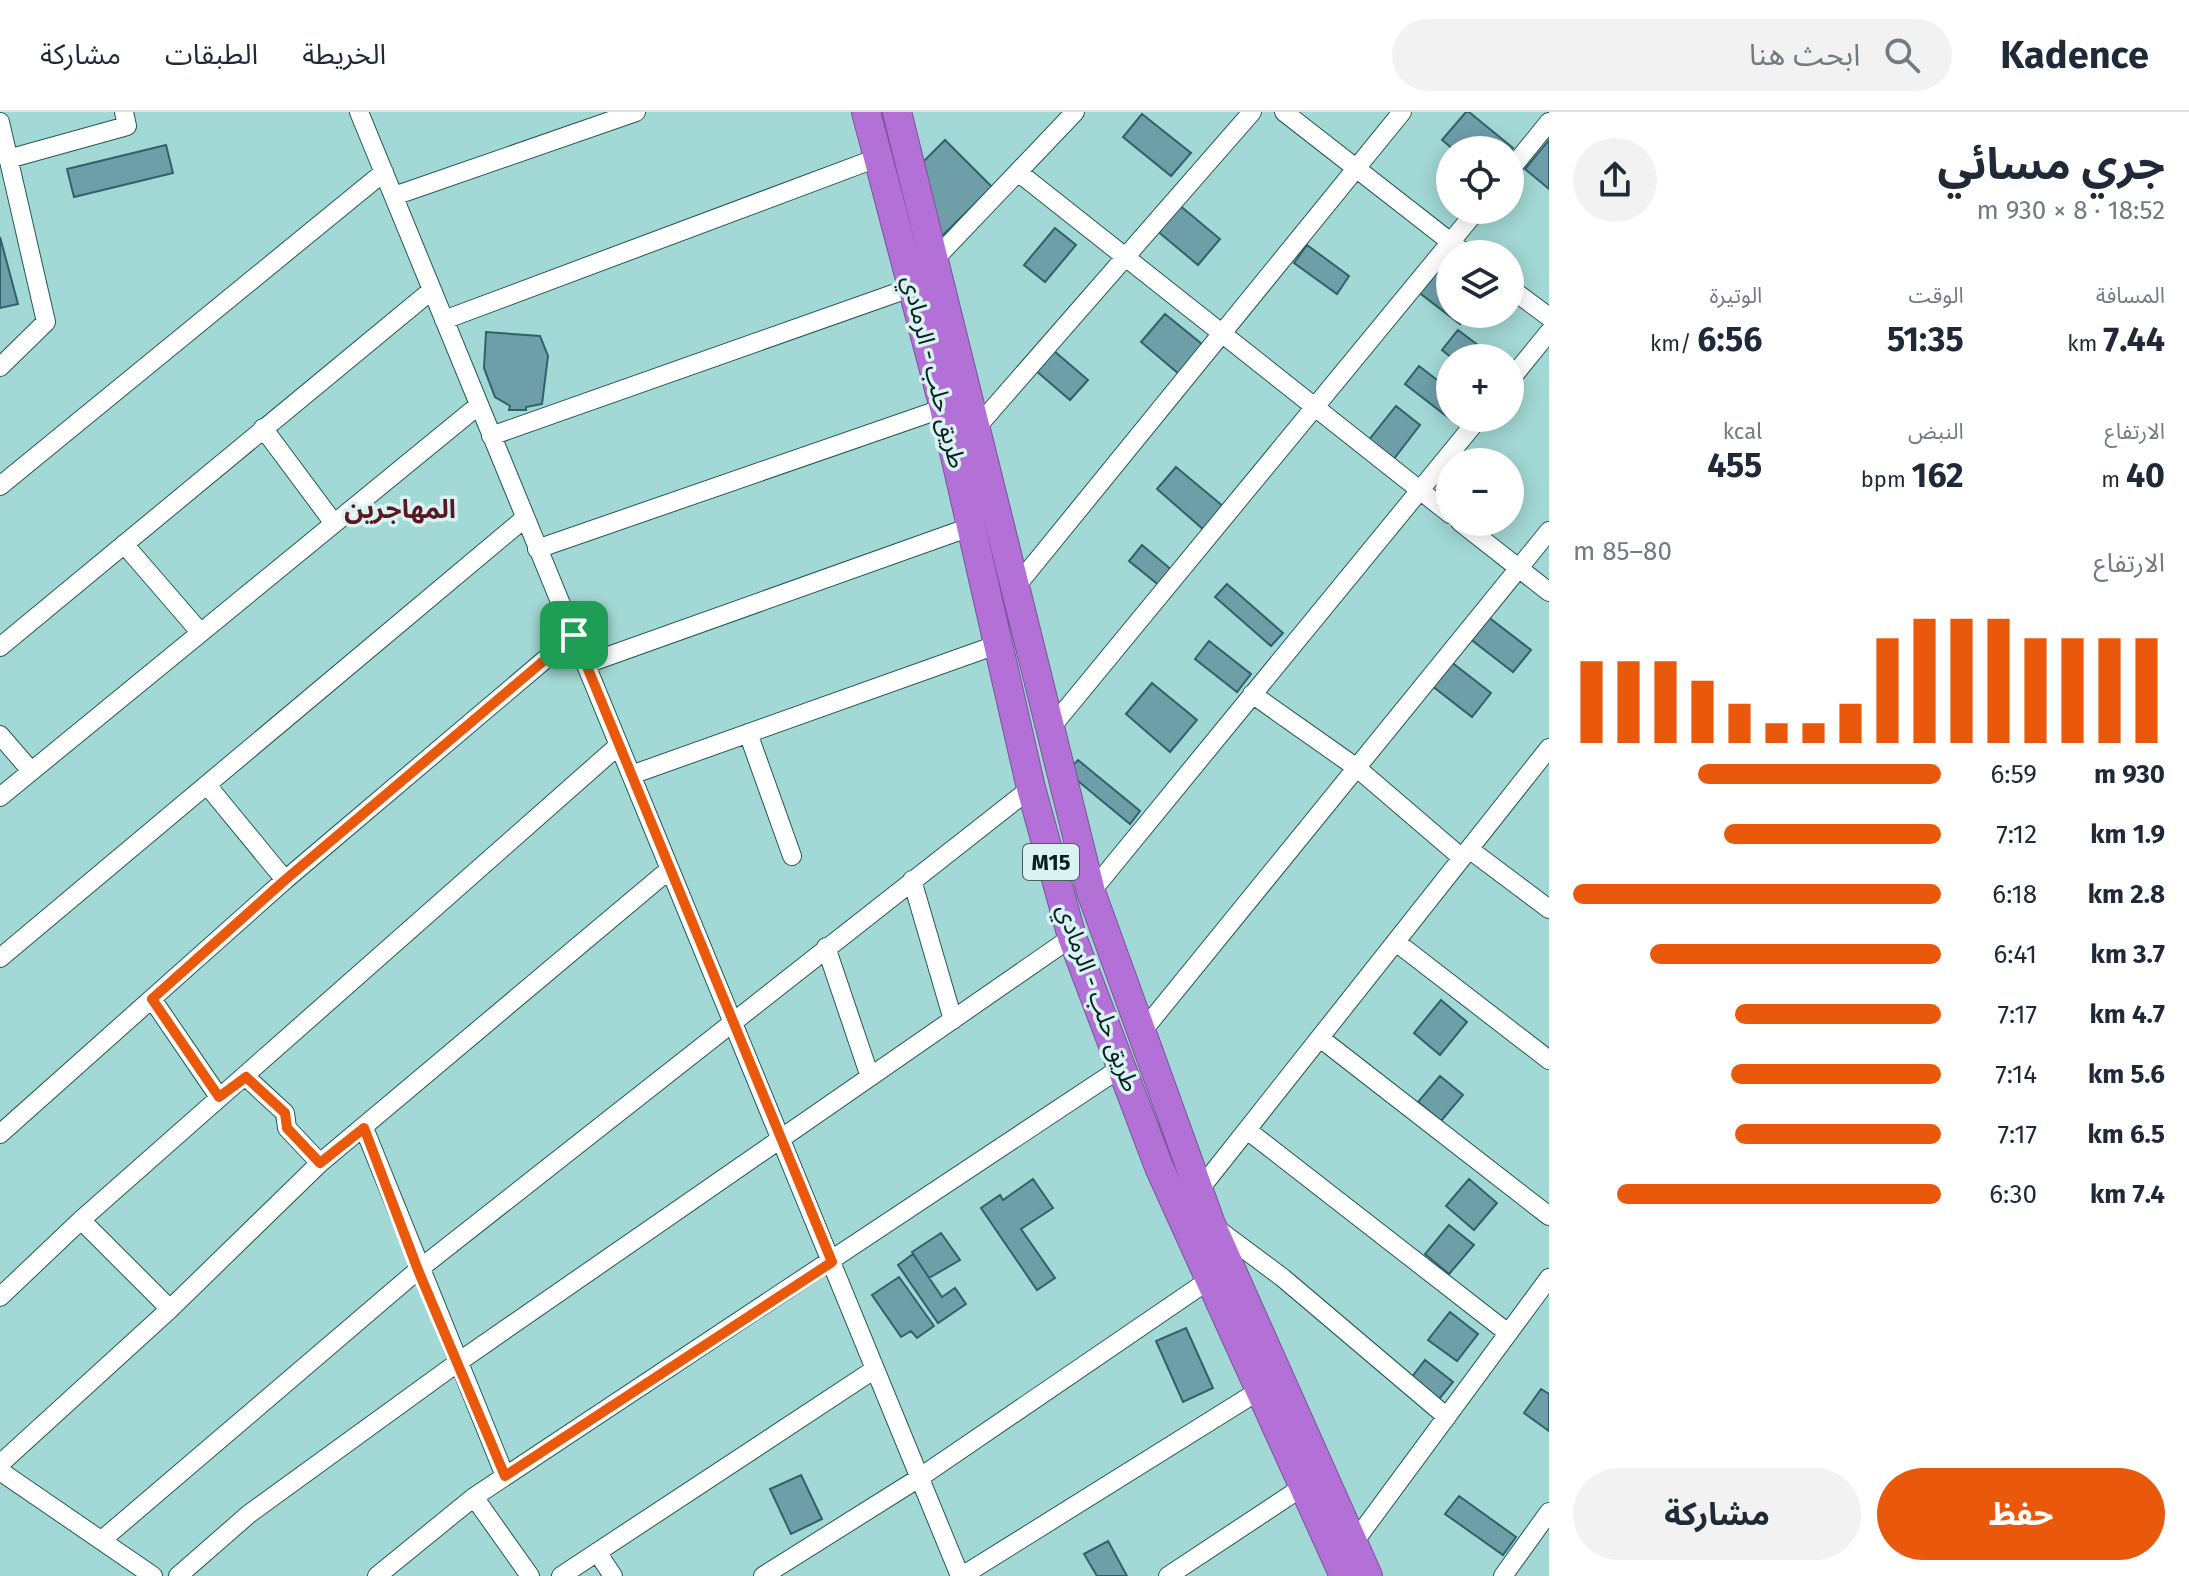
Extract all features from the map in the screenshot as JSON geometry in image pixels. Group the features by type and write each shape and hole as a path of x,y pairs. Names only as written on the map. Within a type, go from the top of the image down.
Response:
{"highway":[{"name":"طريق حلب - الرمادي","path":"866,112 944,408 1031,788 1072,937 1159,1167 1304,1486 1348,1575"},
{"name":"طريق حلب - الرمادي","path":"902,115 1014,589 1091,892 1211,1224 1352,1545 1348,1575"}],"street":[{"path":"8,159 127,126 124,112"},
{"path":"359,112 961,1576 1260,1390"},
{"path":"394,196 636,112"},
{"path":"935,259 1075,112"},
{"path":"977,427 1252,112"},
{"path":"1284,112 1447,240"},
{"path":"1014,589 1402,112"},
{"path":"0,122 46,322 0,367"},
{"path":"1524,153 1549,122"},
{"path":"444,320 877,158"},
{"path":"0,486 384,172"},
{"path":"1018,172 1436,503"},
{"path":"1452,240 1465,224"},
{"path":"1049,730 1436,259"},
{"path":"491,436 913,287"},
{"path":"0,647 432,290"},
{"path":"1524,298 1549,317"},
{"path":"1524,363 1549,332"},
{"path":"0,797 479,405"},
{"path":"537,549 944,408"},
{"path":"263,428 333,522"},
{"path":"1091,892 1468,432"},
{"path":"3,950 207,785 525,518"},
{"path":"586,664 973,526"},
{"path":"1141,1033 1549,531"},
{"path":"1478,536 1549,592"},
{"path":"124,544 200,632"},
{"path":"0,1134 285,880 574,635"},
{"path":"631,775 999,644"},
{"path":"1252,694 1357,768 1466,854 1549,909"},
{"path":"748,733 792,856"},
{"path":"0,735 31,771"},
{"path":"0,1297 81,1220 619,745"},
{"path":"1200,1189 1548,750"},
{"path":"207,785 285,880"},
{"path":"103,1539 418,1270 1031,788"},
{"path":"0,1464 170,1309 320,1163 670,869"},
{"path":"912,880 953,1020"},
{"path":"178,1576 249,1514 457,1363 1072,937"},
{"path":"1396,942 1549,1060"},
{"path":"826,947 870,1077"},
{"path":"152,999 219,1097"},
{"path":"1320,1038 1549,1216"},
{"path":"377,1576 474,1497 1122,1067"},
{"path":"246,1077 285,1113 287,1128 320,1163"},
{"path":"364,1128 418,1270 505,1476"},
{"path":"1247,1130 1508,1333"},
{"path":"81,1220 170,1309"},
{"path":"1211,1224 1283,1278 1447,1417"},
{"path":"1352,1545 1549,1278"},
{"path":"763,1576 919,1478 1209,1280"},
{"path":"561,1576 875,1369"},
{"path":"0,1471 153,1576"},
{"path":"1168,1576 1304,1486"},
{"path":"474,1497 530,1576"},
{"path":"1503,1576 1549,1512"},
{"path":"597,1552 613,1576"}],"building":[{"path":"1469,112 1498,136 1445,136"},
{"path":"1142,114 1191,153 1171,176 1123,137"},
{"path":"945,140 992,187 942,236 920,165"},
{"path":"1549,140 1549,189 1525,169"},
{"path":"166,145 173,173 74,197 67,169"},
{"path":"1178,204 1220,239 1198,265 1156,230"},
{"path":"1055,228 1076,245 1045,282 1024,265"},
{"path":"0,237 18,304 0,308"},
{"path":"1307,245 1349,276 1337,294 1294,263"},
{"path":"1436,266 1436,306 1417,291"},
{"path":"1165,314 1203,345 1179,374 1141,342"},
{"path":"1458,330 1476,344 1447,344"},
{"path":"486,332 540,336 548,356 542,404 526,407 526,410 509,410 510,406 495,397 484,368"},
{"path":"1053,350 1088,380 1070,400 1035,370"},
{"path":"1419,366 1436,379 1436,408 1405,384"},
{"path":"1396,406 1420,425 1393,460 1368,441"},
{"path":"1176,467 1224,507 1204,530 1157,489"},
{"path":"1142,545 1173,571 1160,586 1129,561"},
{"path":"1227,584 1283,633 1271,646 1215,597"},
{"path":"1487,616 1531,650 1513,672 1469,638"},
{"path":"1209,641 1251,674 1237,692 1195,659"},
{"path":"1450,661 1491,693 1472,717 1431,685"},
{"path":"1152,683 1197,720 1170,752 1126,714"},
{"path":"1078,760 1140,811 1130,824 1067,772"},
{"path":"1441,1000 1467,1022 1440,1055 1414,1033"},
{"path":"1440,1076 1463,1095 1441,1121 1418,1102"},
{"path":"1033,1179 1053,1208 1021,1229 1055,1278 1037,1290 981,1208 1000,1195 1003,1200"},
{"path":"1469,1179 1497,1203 1474,1230 1446,1206"},
{"path":"1449,1225 1474,1245 1449,1274 1425,1254"},
{"path":"941,1233 960,1260 929,1278 912,1252"},
{"path":"913,1254 942,1297 955,1288 966,1304 938,1323 898,1265"},
{"path":"899,1277 934,1326 917,1338 911,1331 901,1337 872,1295"},
{"path":"1450,1312 1478,1334 1457,1361 1428,1340"},
{"path":"1186,1328 1213,1388 1183,1402 1156,1341"},
{"path":"1425,1360 1453,1382 1435,1404 1408,1382"},
{"path":"1541,1389 1549,1394 1549,1431 1524,1413"},
{"path":"801,1475 822,1519 791,1534 770,1489"},
{"path":"1459,1496 1516,1537 1503,1555 1445,1514"},
{"path":"1108,1541 1127,1576 1097,1576 1084,1554"}],"district":[{"name":"المهاجرين","path":"400,509"}],"route":[{"path":"574,635 832,1262 505,1476 418,1270 364,1128 320,1163 287,1128 285,1113 246,1077 219,1097 152,999 285,880 574,635"}]}
